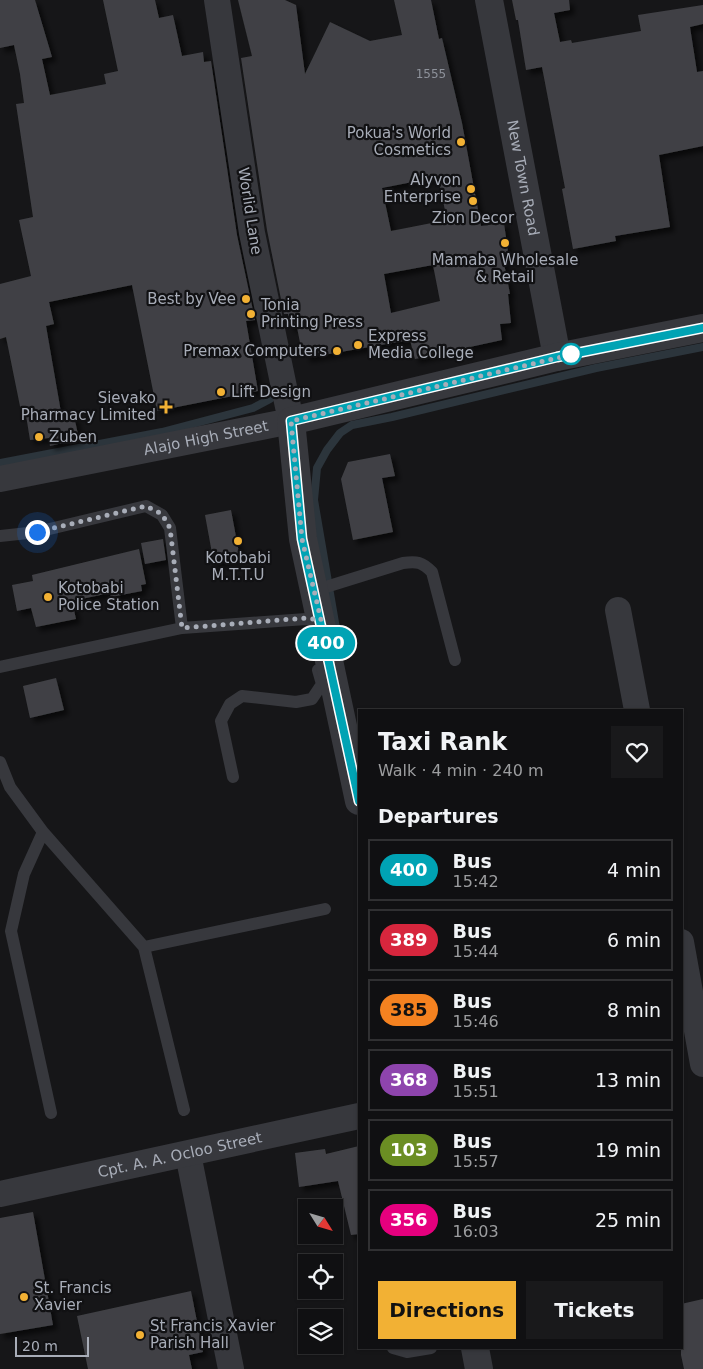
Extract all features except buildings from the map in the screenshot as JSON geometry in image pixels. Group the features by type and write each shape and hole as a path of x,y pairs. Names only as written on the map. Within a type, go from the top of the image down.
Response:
{"street":[{"name":"Worlid Lane","path":"217,0 252,233 291,421"},
{"name":"New Town Road","path":"489,0 557,357"},
{"name":"Alajo High Street","path":"0,479 291,421 557,357 703,328"},
{"path":"291,421 302,539 314,591 311,622 358,797"},
{"path":"618,610 637,709"},
{"path":"687,944 703,1064"},
{"name":"Cpt. A. A. Ocloo Street","path":"0,1194 358,1116"},
{"path":"188,1154 231,1369"},
{"path":"475,1349 479,1369"}],"lane":[{"path":"0,536 37,532 146,506 162,514 170,528 182,628"},
{"path":"314,591 403,563 417,561 425,565 432,572 455,660"},
{"path":"0,667 182,628 311,622"},
{"path":"233,777 221,722 230,704 242,696 296,702 312,699 322,684 315,656"},
{"path":"0,762 10,787 43,832 144,947 184,1110"},
{"path":"43,832 24,874 11,931 51,1113"},
{"path":"144,947 325,910"},
{"path":"396,1349 407,1352 425,1349"}],"waterway":[{"path":"338,640 314,500 317,468 327,450 340,433 352,425 596,368 703,347"},
{"path":"0,463 162,432 253,408 270,399"}],"bus line":[{"name":"400","path":"358,796 302,539 291,421 557,357 703,328"}],"place":[{"name":"Pokua's World Cosmetics","path":"461,142"},
{"name":"Alyvon Enterprise","path":"471,189"},
{"name":"Zion Decor","path":"473,201"},
{"name":"Mamaba Wholesale & Retail","path":"505,243"},
{"name":"Best by Vee","path":"246,299"},
{"name":"Tonia Printing Press","path":"251,314"},
{"name":"Express Media College","path":"358,345"},
{"name":"Premax Computers","path":"337,351"},
{"name":"Lift Design","path":"221,392"},
{"name":"Sievako Pharmacy Limited","path":"166,407"},
{"name":"Zuben","path":"39,437"},
{"name":"Kotobabi M.T.T.U","path":"238,541"},
{"name":"Kotobabi Police Station","path":"48,597"},
{"name":"St. Francis Xavier","path":"24,1297"},
{"name":"St Francis Xavier Parish Hall","path":"140,1335"}],"route":[{"path":"37,532 146,506 162,514 170,528 182,628 306,618 321,620 302,539 291,421 574,354 571,354"}]}
